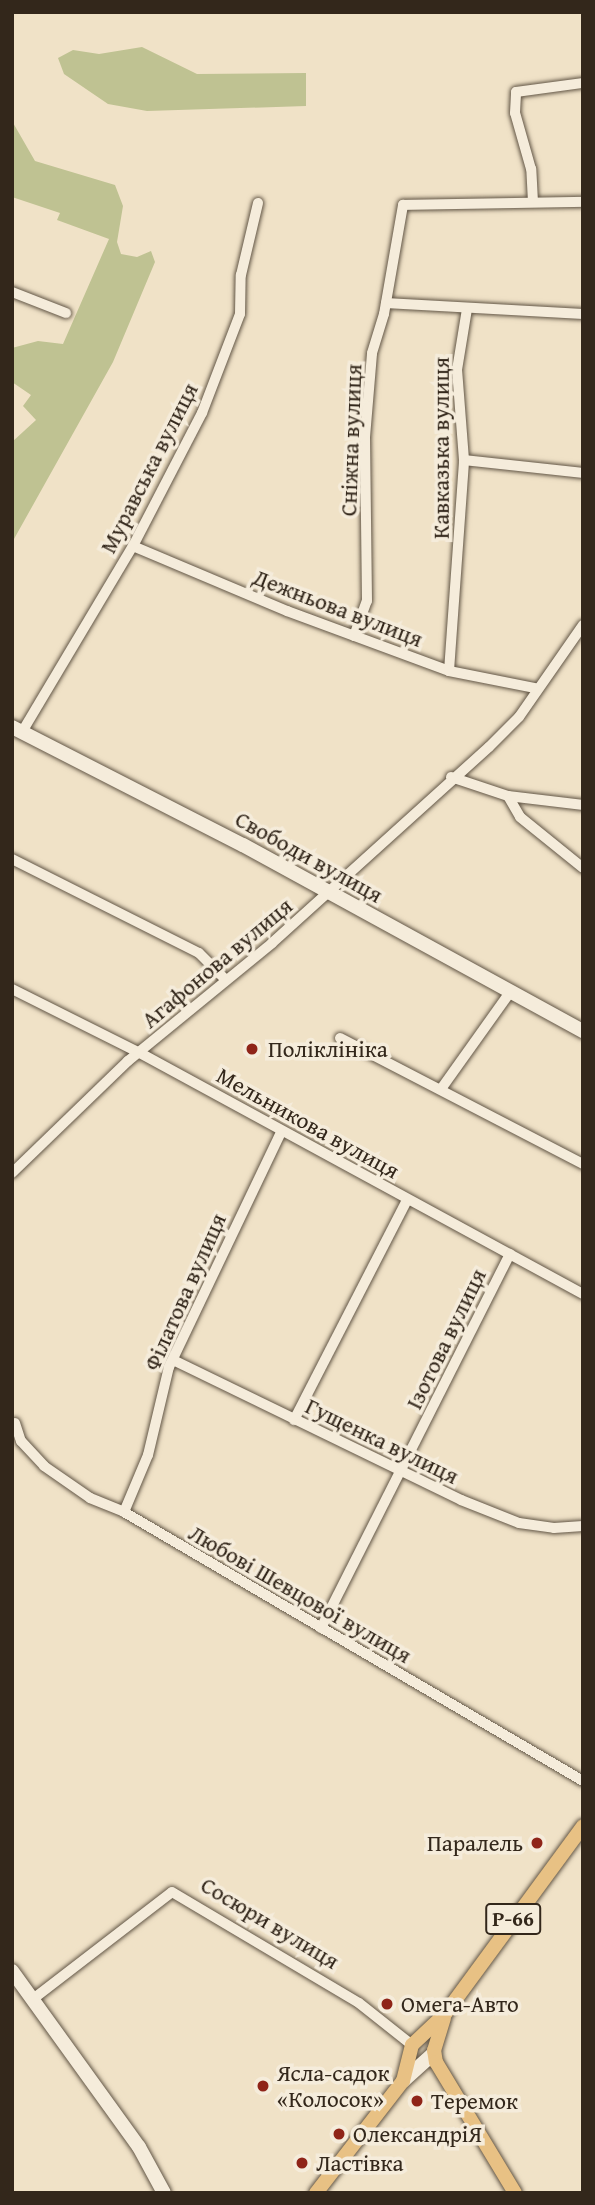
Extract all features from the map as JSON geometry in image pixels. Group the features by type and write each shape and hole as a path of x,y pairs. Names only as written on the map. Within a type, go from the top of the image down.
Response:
{"main road":[{"name":"Р-66","path":"415,2044 445,2014 583,1826"},
{"name":"Р-66","path":"434,2051 445,2014"},
{"path":"316,2193 330,2187 403,2081 415,2044"},
{"path":"434,2051 453,2094 516,2193"}],"street":[{"path":"583,83 516,92 515,113 531,169 534,202 583,202"},
{"name":"Сніжна вулиця","path":"354,636 367,601 366,416 372,353 386,303 403,205 534,202"},
{"name":"Муравська вулиця","path":"17,729 133,546 202,413 234,334 241,306 241,275 258,203"},
{"path":"12,292 66,313"},
{"path":"386,303 583,314"},
{"name":"Кавказька вулиця","path":"449,671 464,460 457,370 467,309"},
{"path":"464,460 583,473"},
{"name":"Дежньова вулиця","path":"133,546 354,636 449,671 536,688"},
{"name":"Агафонова вулиця","path":"12,1173 140,1053 327,894 519,717 536,688 583,625"},
{"name":"Свободи вулиця","path":"17,729 583,1031"},
{"path":"451,777 508,796 583,805"},
{"path":"508,796 520,817 583,868"},
{"path":"12,859 199,953 225,979"},
{"name":"Мельникова вулиця","path":"12,989 140,1053 583,1294"},
{"path":"441,1089 464,1050 472,1049 511,991"},
{"path":"340,1038 583,1164"},
{"name":"Філатова вулиця","path":"124,1512 148,1455 173,1360 281,1132"},
{"path":"294,1420 407,1200"},
{"name":"Ізотова вулиця","path":"321,1628 510,1254"},
{"name":"Гущенка вулиця","path":"173,1360 401,1471 519,1522 554,1528 583,1526"},
{"name":"Любові Шевцової вулиця","path":"15,1423 21,1441 44,1466 90,1498 124,1512 583,1781"},
{"name":"Сосюри вулиця","path":"36,1997 172,1892 359,2003 415,2044"},
{"path":"12,1971 36,1997 139,2147 164,2193"},
{"path":"403,2081 422,2063 434,2051 415,2044 413,2059 422,2063"}],"green space":[{"path":"142,47 197,74 306,73 306,106 147,111 108,104 64,74 58,58 73,50 99,54"},
{"path":"12,121 35,161 115,185 123,206 117,242 121,254 137,257 151,251 155,262 113,362 14,539 12,442 36,420 23,406 31,395 12,382 12,348 38,341 63,344 109,239 57,220 60,213 12,197"}],"place":[{"name":"Поліклініка","path":"252,1049"},
{"name":"Паралель","path":"537,1843"},
{"name":"Омега-Авто","path":"387,2004"},
{"name":"Ясла-садок «Колосок»","path":"263,2086"},
{"name":"Теремок","path":"417,2101"},
{"name":"ОлександріЯ","path":"339,2134"},
{"name":"Ластівка","path":"302,2163"}]}
